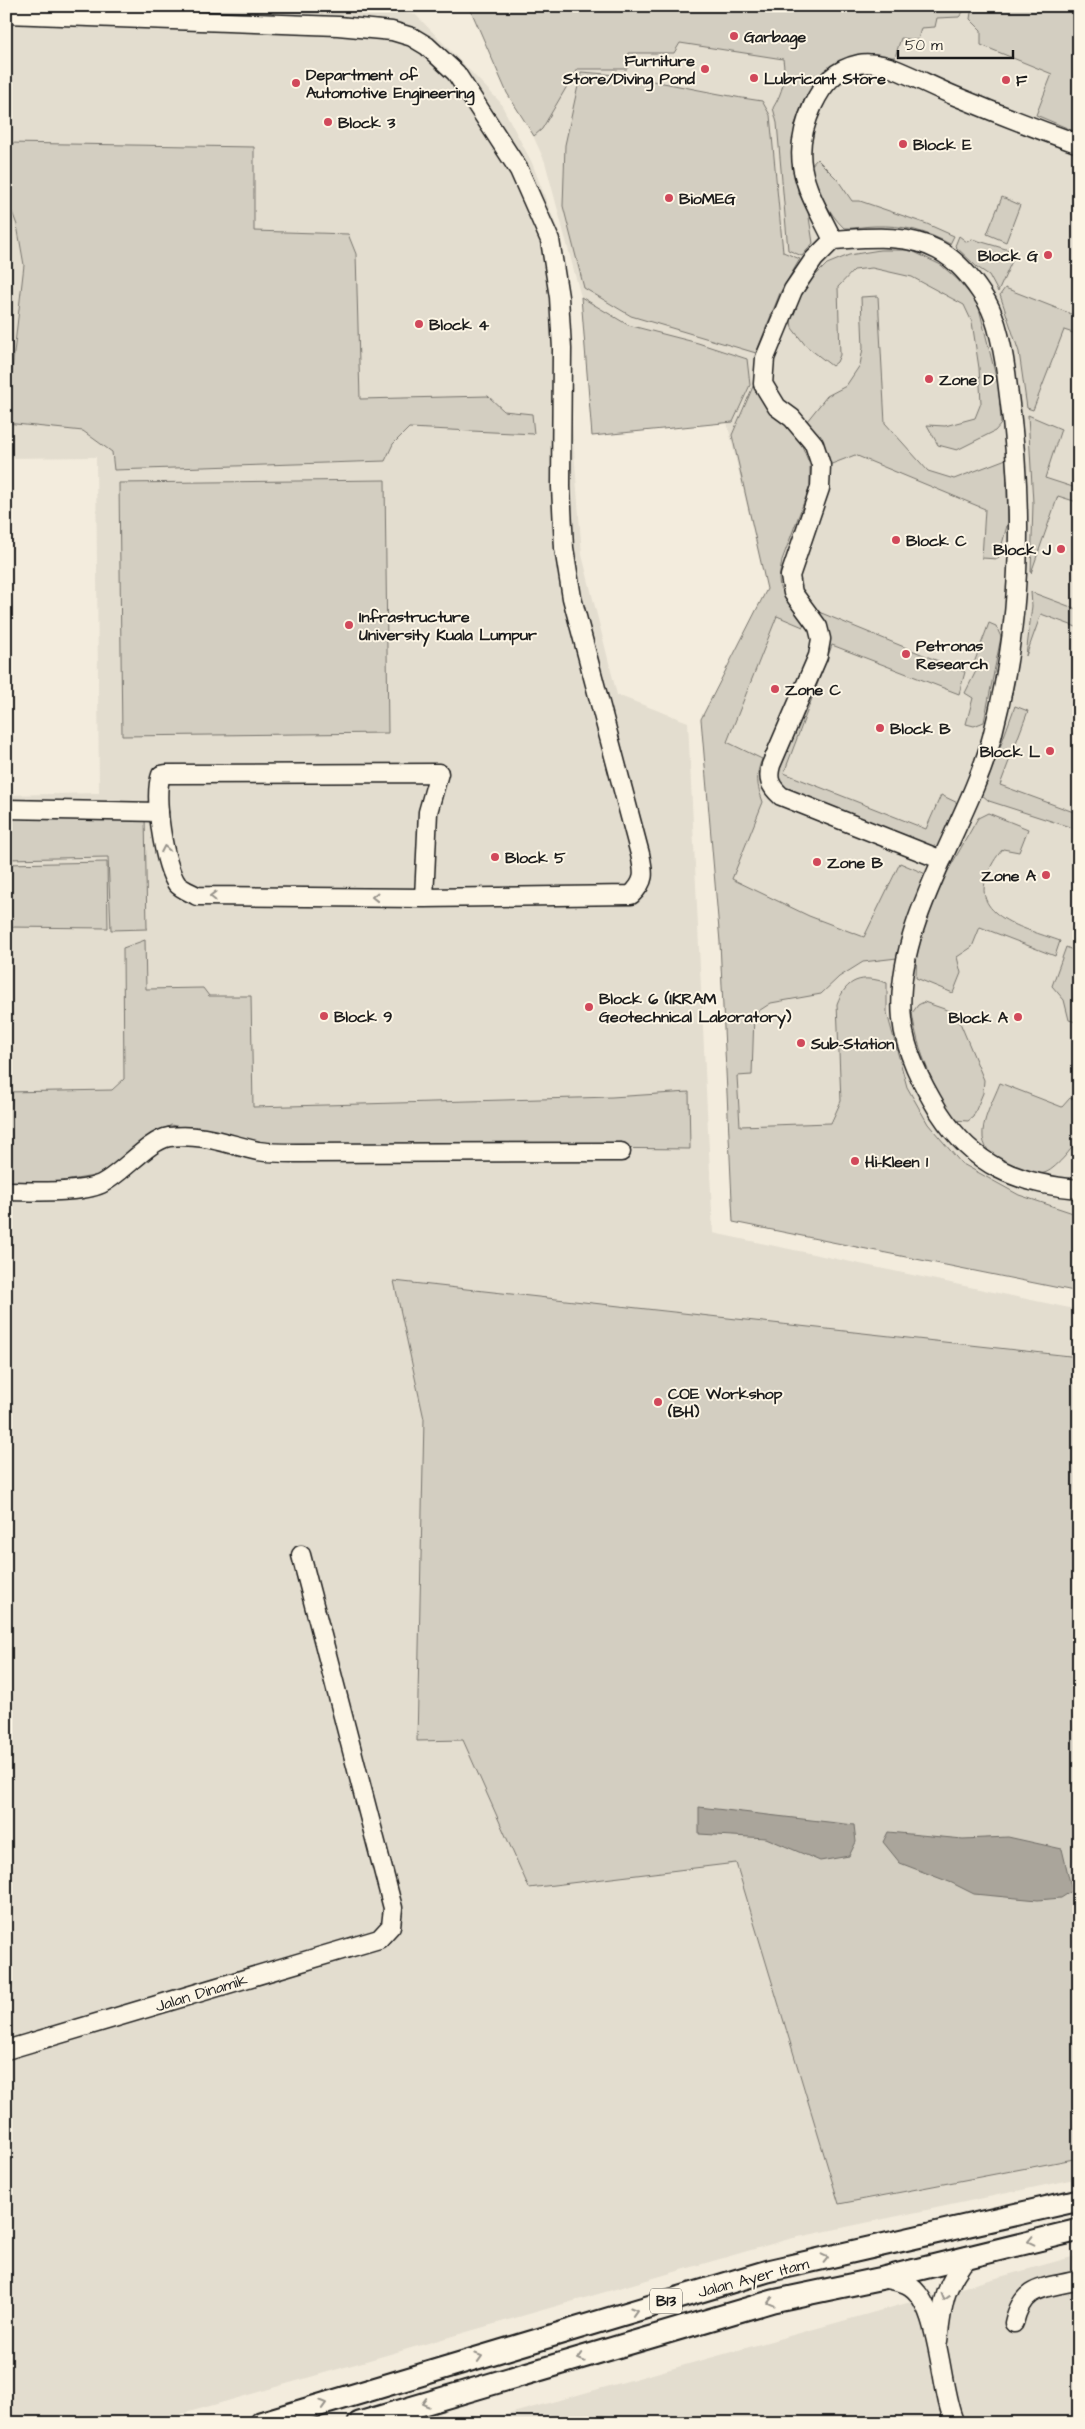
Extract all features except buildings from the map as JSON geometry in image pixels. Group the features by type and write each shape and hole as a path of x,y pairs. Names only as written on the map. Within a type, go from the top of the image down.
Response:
{"main road":[{"name":"Jalan Ayer Itam","path":"260,2423 768,2271 1079,2200"},
{"name":"Jalan Ayer Itam","path":"359,2423 773,2301 883,2278 1079,2230"}],"street":[{"path":"6,14 338,26 392,31 412,36 427,46 456,73 519,170 550,240 559,297 562,349 561,487 564,548 572,598 644,871 640,886 631,895 424,898 197,896 178,885 166,855 159,812 159,780 161,775 166,774 439,773 428,812 424,898"},
{"path":"833,240 806,185 800,163 802,137 810,112 822,86 838,71 860,63 887,66 964,100 1079,144"},
{"path":"942,860 781,796 770,783 771,765 818,656 821,639 818,627 793,593 790,576 820,488 821,465 814,444 792,418 777,407 763,384 765,358 793,290 814,260 833,240 872,237 908,240 938,250 967,272 988,304 1003,352 1015,434 1018,498 1018,564 1003,688 991,740 971,797 919,914 904,968 902,1019 912,1059 928,1093 946,1122 968,1147 992,1165 1020,1180 1046,1187 1079,1189"},
{"path":"6,809 159,812"},
{"path":"6,1191 70,1190 99,1185 120,1172 145,1150 166,1137 192,1136 228,1141 259,1151 296,1153 621,1152"},
{"name":"Jalan Dinamik","path":"6,2050 379,1938 391,1926 392,1908 301,1555"},
{"path":"938,2343 943,2299 953,2275 968,2256"},
{"path":"883,2278 907,2284 921,2298 938,2343 948,2401 955,2423"},
{"path":"1014,2323 1018,2305 1029,2292 1079,2280"}],"shaded area":[{"path":"6,6 361,6 416,15 500,102 532,163 557,228 582,555 617,695 688,722 713,1233 1079,1310 1079,2178 789,2239 151,2423 6,2423 6,795 99,793 96,457 6,458"},
{"name":"Petronas Research","path":"469,6 1079,6 1079,1290 733,1222 713,810 701,719 767,589 726,418 592,436 581,297 545,162 530,129 510,96"},
{"path":"469,6 952,6 964,11 959,17 937,18 935,27 921,28 918,40 901,38 895,57 852,58 823,71 804,99 795,124 792,154 798,192 808,211 813,243 802,256 788,250 777,123 773,108 783,85 783,59 680,43 674,53 629,53 627,69 577,69 542,129 534,136 507,93"},
{"path":"972,6 1079,6 1079,133 1036,115 1052,74 981,45 981,30 970,19"},
{"name":"BioMEG","path":"581,72 649,80 762,101 770,115 783,252 800,259 780,293 756,353 631,316 584,288 563,206 565,145"},
{"path":"7,143 254,147 254,231 348,234 356,254 360,399 488,396 504,411 532,414 534,434 409,428 393,444 385,461 114,470 112,452 83,431 6,423 24,265 17,225 6,196"},
{"path":"817,159 837,179 852,201 860,201 927,224 954,236 950,244 923,232 905,228 871,226 844,228 828,208 809,168"},
{"path":"1002,197 1020,205 1006,242 987,234"},
{"path":"959,236 967,242 972,239 1016,252 998,292 989,275 977,267 955,246"},
{"path":"880,250 910,250 941,265 958,280 978,304 999,389 1001,424 995,431 957,450 938,445 927,425 945,426 975,418 981,403 979,368 972,322 964,305 912,277 872,268 854,270 838,287 840,355 837,362 832,366 806,346 792,328 790,314 804,287 827,264 849,255"},
{"path":"1005,288 1079,317 1079,335 1064,330 1033,410 1027,408 1019,352 1000,295"},
{"path":"878,296 885,423 928,471 954,479 1006,459 1008,522 998,559 982,558 985,509 855,455 829,465 807,421 827,396 846,386 860,365 863,348 861,297"},
{"path":"581,297 628,325 698,343 747,359 750,385 733,422 592,436"},
{"path":"755,382 774,415 797,434 810,465 810,486 782,560 779,579 780,588 792,603 805,614 803,627 777,616 727,742 762,759 758,770 758,781 763,802 732,879 809,916 864,937 900,863 926,874 897,958 863,962 839,977 821,994 771,1003 754,1014 752,1075 737,1076 740,1126 831,1123 841,1101 837,1004 845,989 856,981 870,979 887,983 887,1013 907,1087 928,1124 961,1163 1019,1195 1079,1215 1079,1292 733,1222 720,942 701,719 767,589 732,435"},
{"path":"1028,415 1061,429 1045,478 1079,489 1077,502 1058,496 1031,573 1033,503"},
{"path":"385,480 388,733 122,736 119,483"},
{"path":"1031,592 1079,610 1079,628 1041,614 1026,656 1032,606"},
{"path":"814,610 965,672 959,694 832,645 784,773 926,829 941,795 962,805 941,855 780,790 775,780 815,679"},
{"path":"989,623 996,626 1001,637 984,722 974,726 966,724 973,698 965,693 978,667 974,663"},
{"path":"1015,706 1028,711 1000,785 1079,814 1079,830 989,801 981,794 990,753 999,750"},
{"path":"988,813 1028,829 1019,852 1003,849 994,862 987,876 984,890 987,902 995,912 1006,920 1060,941 1055,956 980,927 972,947 957,957 961,973 953,993 916,978 917,944 933,897 978,818"},
{"path":"6,814 145,816 147,929 111,930 108,857 6,859"},
{"path":"107,862 108,928 6,927 6,864"},
{"path":"145,940 146,989 203,988 209,996 251,996 253,1107 612,1097 689,1092 690,1149 271,1145 171,1125 132,1149 100,1175 58,1182 6,1182 6,1092 112,1090 124,1079 123,948"},
{"path":"6,943 9,943 9,1076 6,1076"},
{"path":"1066,947 1079,953 1079,1023 1069,1020 1064,1000 1052,986"},
{"path":"924,1002 956,1013 984,1080 983,1093 973,1117 968,1121 953,1120 922,1055 912,1013 918,1005"},
{"path":"1000,1083 1062,1107 1070,1098 1079,1100 1080,1124 1078,1138 1063,1158 1048,1171 1035,1174 1016,1170 998,1160 986,1146 983,1138 984,1124"},
{"path":"394,1281 1079,1357 1079,2158 839,2204 736,1863 529,1888 463,1740 417,1741 424,1419"},
{"path":"699,1807 854,1825 856,1842 849,1856 820,1861 766,1838 699,1834"},
{"path":"888,1832 963,1839 1008,1837 1062,1849 1072,1891 1061,1898 1038,1900 974,1894 952,1883 900,1863 883,1842"},
{"path":"1079,2255 1079,2423 477,2423"}],"place":[{"name":"Garbage","path":"734,36"},
{"name":"Furniture Store/Diving Pond","path":"705,69"},
{"name":"Lubricant Store","path":"754,78"},
{"name":"F","path":"1006,80"},
{"name":"Department of Automotive Engineering","path":"296,83"},
{"name":"Block 3","path":"328,122"},
{"name":"Block E","path":"903,144"},
{"name":"BioMEG","path":"669,198"},
{"name":"Block G","path":"1048,255"},
{"name":"Block 4","path":"419,324"},
{"name":"Zone D","path":"929,379"},
{"name":"Block C","path":"896,540"},
{"name":"Block J","path":"1061,549"},
{"name":"Infrastructure University Kuala Lumpur","path":"349,625"},
{"name":"Petronas Research","path":"906,654"},
{"name":"Zone C","path":"775,689"},
{"name":"Block B","path":"880,728"},
{"name":"Block L","path":"1050,751"},
{"name":"Block 5","path":"495,857"},
{"name":"Zone B","path":"817,862"},
{"name":"Zone A","path":"1046,875"},
{"name":"Block 6 (IKRAM Geotechnical Laboratory)","path":"589,1007"},
{"name":"Block 9","path":"324,1016"},
{"name":"Block A","path":"1018,1017"},
{"name":"Sub-Station","path":"801,1043"},
{"name":"Hi-Kleen 1","path":"855,1161"},
{"name":"COE Workshop (BH)","path":"658,1402"}]}
